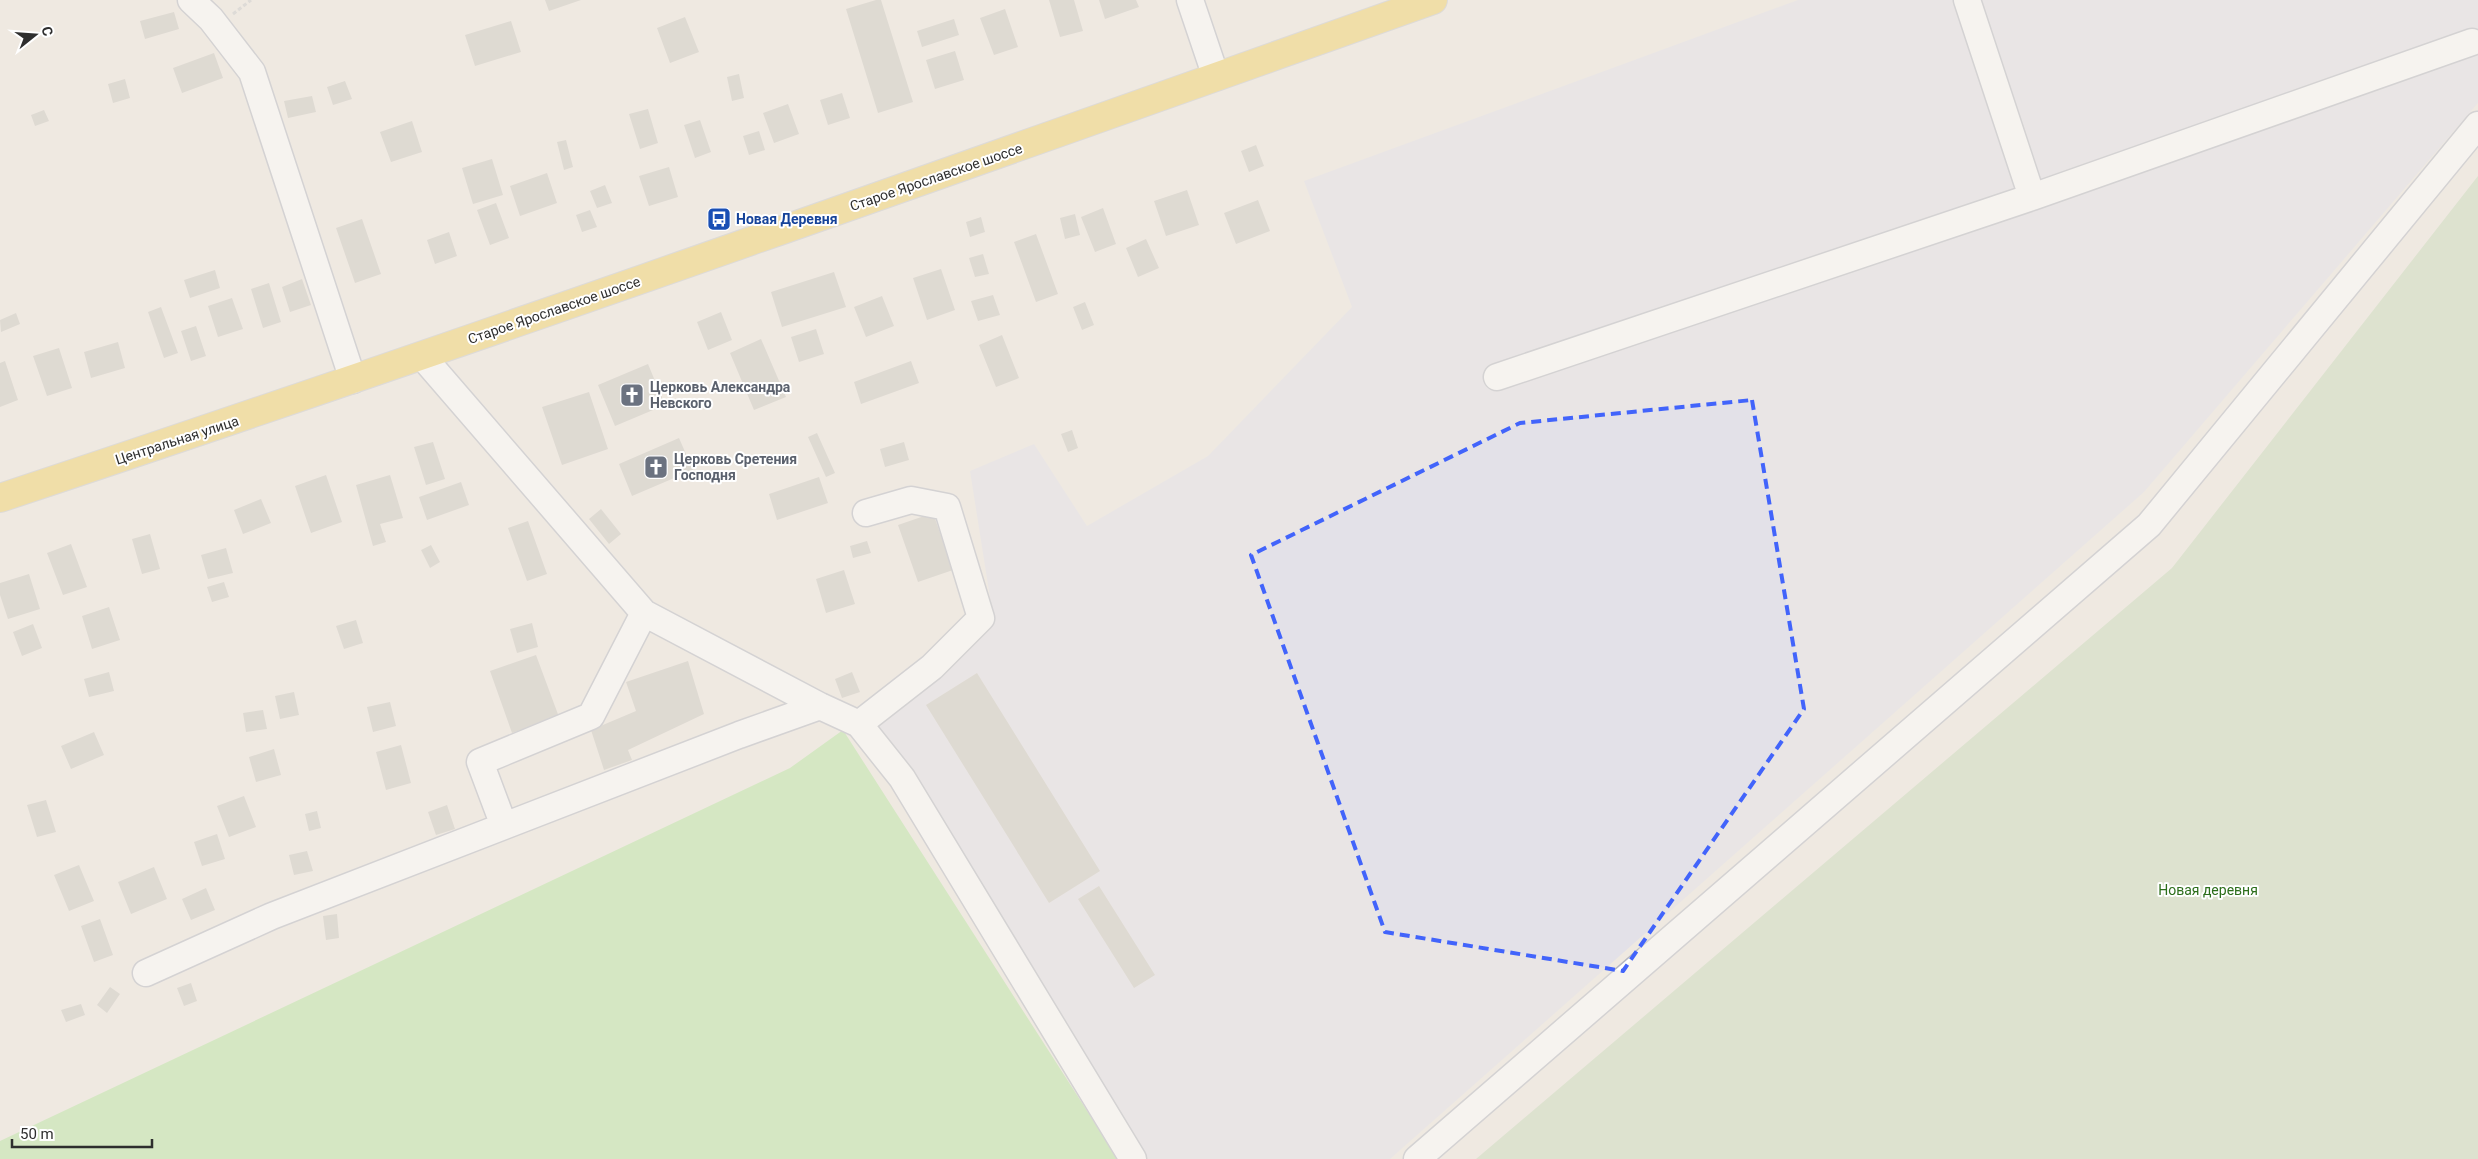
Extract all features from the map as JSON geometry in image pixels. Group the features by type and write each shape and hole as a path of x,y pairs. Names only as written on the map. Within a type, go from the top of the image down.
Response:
{"main road":[{"name":"Старое Ярославское шоссе","path":"353,380 998,156 1433,0"},
{"name":"Центральная улица","path":"0,498 353,380"}],"street":[{"path":"191,0 211,19 252,72 353,380"},
{"path":"1190,0 1216,77"},
{"path":"1967,0 2032,197"},
{"path":"1497,377 2032,197 2472,42"},
{"path":"1417,1159 2149,525 2478,125"},
{"path":"422,356 644,613 820,706 858,724 902,778 1133,1159"},
{"path":"858,724 932,667 981,618 947,507 911,500 866,513"},
{"path":"504,826 480,762 591,716 644,613"},
{"path":"146,973 272,916 820,706"}],"highlighted area":[{"path":"1752,400 1804,709 1623,971 1385,932 1251,555 1520,423"}],"shaded area":[{"path":"1798,0 2478,0 2478,103 2144,492 1390,1159 1148,1159 867,707 991,604 970,471 1034,444 1087,526 1208,456 1352,307 1304,181"}],"green space":[{"name":"Новая деревня","path":"2478,176 2478,1159 1476,1159 2172,568"},
{"path":"843,730 1118,1159 0,1159 0,1141 790,768"}],"building":[{"path":"545,0 581,0 549,11"},
{"path":"881,0 913,102 878,113 846,9"},
{"path":"1049,0 1074,0 1083,31 1060,37"},
{"path":"1099,0 1136,0 1139,7 1105,19"},
{"path":"1005,9 1018,47 994,55 980,18"},
{"path":"174,12 179,29 145,39 140,21"},
{"path":"685,17 699,52 670,63 657,28"},
{"path":"954,19 959,35 922,47 917,31"},
{"path":"511,21 521,52 475,66 465,35"},
{"path":"955,51 964,80 935,89 926,60"},
{"path":"214,53 223,78 182,93 173,68"},
{"path":"739,74 744,98 732,101 727,77"},
{"path":"125,79 130,98 113,103 108,84"},
{"path":"345,81 352,99 333,105 327,87"},
{"path":"842,93 850,118 828,125 820,100"},
{"path":"312,96 316,112 288,118 284,101"},
{"path":"788,104 799,134 774,143 763,113"},
{"path":"648,109 658,143 640,149 629,114"},
{"path":"44,110 49,121 35,126 31,115"},
{"path":"700,120 711,152 695,158 684,125"},
{"path":"412,121 422,152 391,162 380,132"},
{"path":"759,131 765,150 749,155 743,136"},
{"path":"566,140 573,167 564,170 557,142"},
{"path":"1256,145 1264,166 1249,172 1241,151"},
{"path":"492,159 503,195 473,204 462,168"},
{"path":"669,167 678,197 649,206 639,176"},
{"path":"547,173 557,203 520,216 510,186"},
{"path":"605,185 612,203 597,208 590,191"},
{"path":"1187,190 1199,225 1166,236 1154,201"},
{"path":"1258,200 1270,231 1236,244 1224,213"},
{"path":"496,203 509,238 490,245 477,210"},
{"path":"1103,208 1116,244 1095,252 1081,217"},
{"path":"590,210 597,227 582,232 576,215"},
{"path":"1075,214 1080,235 1065,239 1060,218"},
{"path":"981,217 985,232 970,237 966,222"},
{"path":"362,219 381,274 355,283 336,228"},
{"path":"449,232 457,256 435,264 427,240"},
{"path":"1036,234 1058,294 1036,302 1014,242"},
{"path":"1146,239 1159,268 1138,277 1126,248"},
{"path":"983,254 989,274 975,277 969,258"},
{"path":"941,269 955,310 927,320 913,278"},
{"path":"215,270 220,288 190,298 184,280"},
{"path":"834,272 846,307 782,327 771,292"},
{"path":"302,279 311,305 290,312 282,287"},
{"path":"269,283 281,322 263,328 251,289"},
{"path":"993,295 1000,315 978,321 971,301"},
{"path":"882,296 894,326 866,337 854,307"},
{"path":"232,298 243,329 218,337 208,306"},
{"path":"1085,302 1094,325 1082,330 1073,307"},
{"path":"161,307 178,353 164,358 148,312"},
{"path":"721,312 732,340 708,350 697,322"},
{"path":"16,313 20,324 1,332 0,320"},
{"path":"196,326 206,356 191,361 181,331"},
{"path":"816,329 824,354 799,362 791,337"},
{"path":"1002,335 1019,378 996,387 979,345"},
{"path":"761,339 786,397 754,410 730,353"},
{"path":"118,342 125,368 91,378 84,352"},
{"path":"59,348 72,388 47,396 33,356"},
{"path":"5,361 18,400 0,407 0,363"},
{"path":"911,361 919,383 861,404 854,382"},
{"name":"Церковь Александра Невского","path":"648,364 665,405 615,426 598,385"},
{"path":"589,392 608,449 562,465 542,407"},
{"path":"1072,430 1078,448 1068,452 1061,434"},
{"path":"817,433 835,473 826,477 808,437"},
{"name":"Церковь Сретения Господня","path":"679,438 693,470 632,496 619,464"},
{"path":"433,442 445,479 426,485 414,447"},
{"path":"904,442 909,460 885,467 880,449"},
{"path":"326,475 342,522 311,533 295,486"},
{"path":"390,475 403,518 380,524 386,542 373,546 356,485"},
{"path":"819,477 828,503 777,520 769,494"},
{"path":"461,482 469,505 427,520 419,497"},
{"path":"261,499 271,523 243,534 234,510"},
{"path":"601,509 621,534 609,544 589,519"},
{"path":"933,513 953,570 918,582 898,525"},
{"path":"528,521 547,574 527,581 508,528"},
{"path":"150,534 160,569 142,574 132,539"},
{"path":"867,541 871,553 853,558 850,546"},
{"path":"71,544 87,587 63,595 47,553"},
{"path":"431,545 440,562 430,568 421,550"},
{"path":"226,548 233,573 208,579 201,555"},
{"path":"844,570 855,604 826,613 816,579"},
{"path":"29,574 40,609 8,619 0,595 0,583"},
{"path":"224,582 229,597 212,602 207,587"},
{"path":"109,607 120,640 92,649 82,616"},
{"path":"356,620 363,643 344,649 336,626"},
{"path":"532,623 538,647 517,653 510,629"},
{"path":"33,624 42,648 22,656 13,632"},
{"path":"536,655 559,717 512,733 490,671"},
{"path":"688,661 704,714 628,750 632,760 604,770 591,730 636,711 626,682"},
{"path":"109,672 114,691 89,697 84,679"},
{"path":"852,672 860,692 842,698 835,679"},
{"path":"977,673 1100,871 1049,903 926,705"},
{"path":"294,692 299,715 280,719 275,696"},
{"path":"390,702 396,726 373,732 367,707"},
{"path":"263,710 267,729 246,732 243,713"},
{"path":"94,732 104,755 71,769 61,746"},
{"path":"401,745 411,783 386,790 376,752"},
{"path":"274,749 281,775 256,782 249,757"},
{"path":"244,796 256,827 229,837 217,806"},
{"path":"46,800 56,832 37,837 27,805"},
{"path":"447,805 455,829 436,835 428,812"},
{"path":"317,811 321,828 309,831 305,814"},
{"path":"217,834 225,859 202,866 194,842"},
{"path":"307,851 313,871 294,875 289,855"},
{"path":"79,865 94,901 69,911 54,875"},
{"path":"154,867 167,899 131,914 118,882"},
{"path":"1099,886 1155,975 1134,988 1078,899"},
{"path":"206,888 215,910 191,920 182,899"},
{"path":"337,914 339,938 326,940 323,916"},
{"path":"100,919 113,955 94,962 81,926"},
{"path":"191,983 197,1001 184,1006 177,988"},
{"path":"110,987 120,994 107,1013 97,1005"},
{"path":"81,1004 85,1015 66,1022 61,1010"}],"place":[{"name":"Новая Деревня","path":"719,219"},
{"name":"Церковь Александра Невского","path":"632,395"},
{"name":"Церковь Сретения Господня","path":"656,467"}]}
